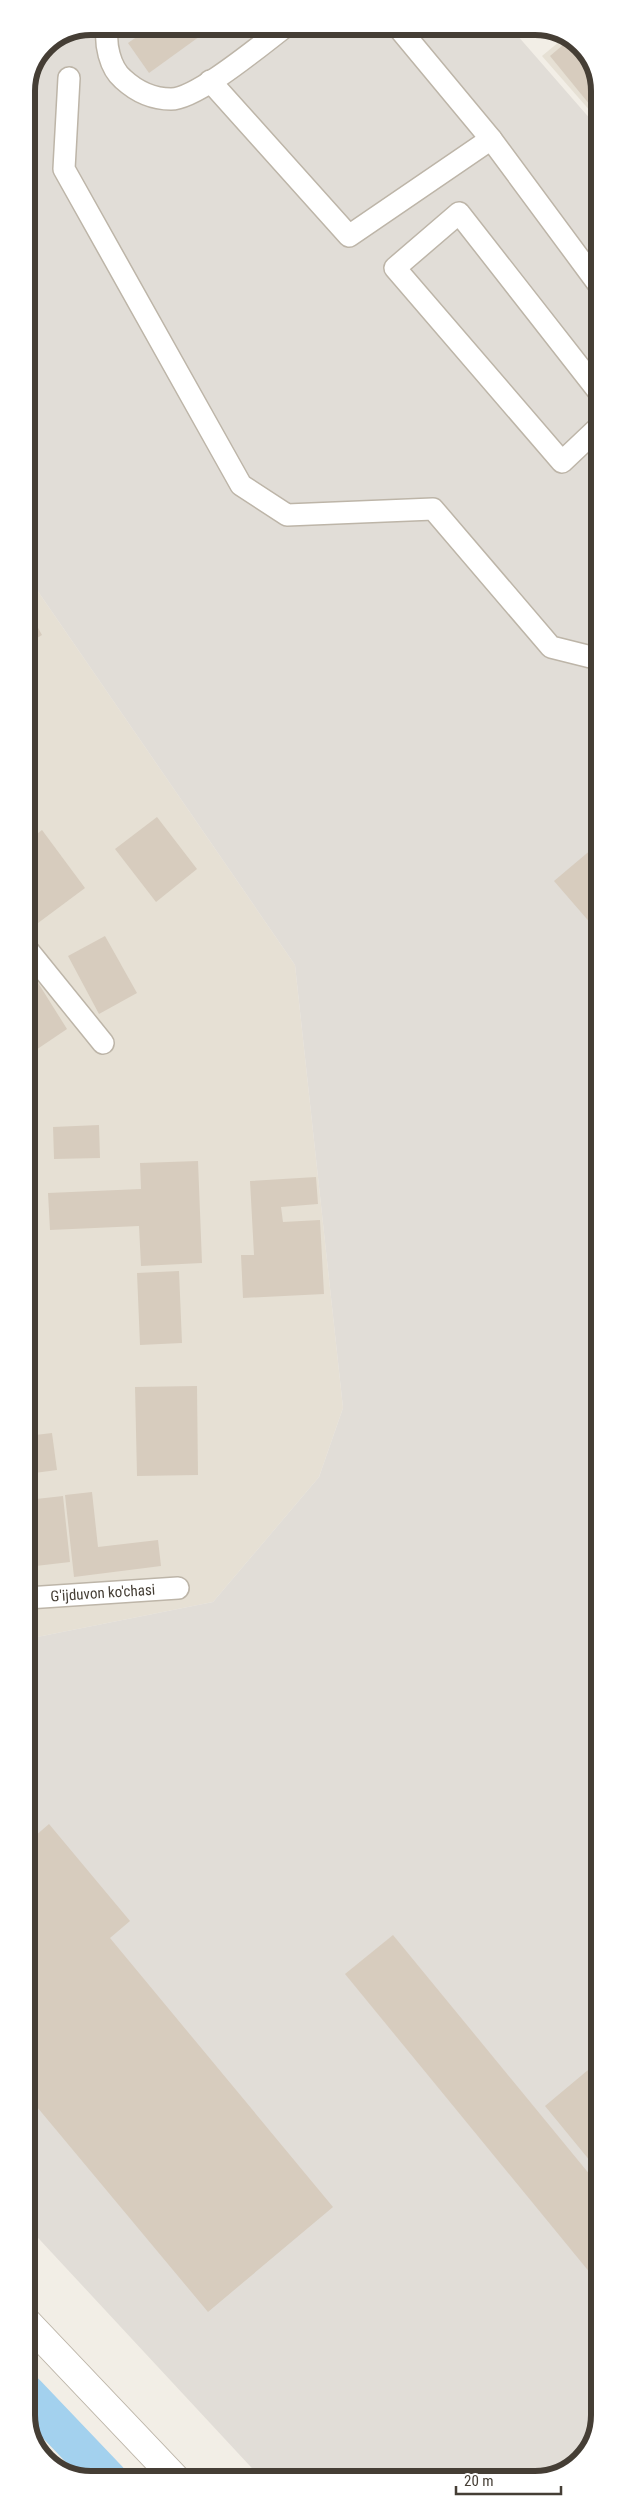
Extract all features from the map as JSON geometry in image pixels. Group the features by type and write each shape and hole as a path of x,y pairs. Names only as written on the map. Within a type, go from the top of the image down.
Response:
{"street":[{"path":"35,2330 168,2471"}],"lane":[{"path":"108,35 108,48 112,65 126,82 145,94 172,99 186,96 210,81 274,35"},
{"path":"405,35 490,139 591,274"},
{"path":"69,78 64,169 241,485 287,515 433,509 551,647 591,657"},
{"path":"210,81 349,236 490,139"},
{"path":"591,382 459,213 395,268 562,462 591,435"},
{"path":"35,959 103,1043"},
{"name":"G'ijduvon ko'chasi","path":"35,1597 178,1588"}],"shaded area":[{"path":"517,35 591,120 591,2415 587,2437 577,2452 563,2464 546,2470 255,2471 35,2235 35,1637 213,1602 319,1477 343,1408 295,965 35,587 36,80 39,69 51,51 69,39 80,36"},
{"path":"560,41 580,57 587,69 590,80 591,112 542,56"},
{"path":"35,587 295,965 343,1408 319,1477 213,1602 35,1637"}],"building":[{"path":"139,35 202,35 149,73 128,43"},
{"path":"565,43 580,57 587,69 590,80 591,106 550,56"},
{"path":"35,622 42,635 35,639"},
{"path":"157,817 197,869 156,902 115,849"},
{"path":"42,830 85,888 35,925 35,836"},
{"path":"591,850 591,924 554,881"},
{"path":"105,936 137,993 99,1014 68,956"},
{"path":"35,978 67,1029 35,1051"},
{"path":"99,1125 100,1158 54,1159 53,1127"},
{"path":"198,1161 202,1263 141,1266 139,1226 50,1230 48,1193 141,1189 140,1163"},
{"path":"316,1177 318,1204 281,1207 283,1222 320,1220 324,1294 243,1298 241,1255 254,1255 250,1181"},
{"path":"179,1271 182,1343 140,1345 137,1273"},
{"path":"197,1386 198,1475 137,1476 135,1387"},
{"path":"52,1433 57,1470 35,1473 35,1435"},
{"path":"92,1492 98,1547 158,1540 161,1566 74,1577 65,1495"},
{"path":"63,1496 70,1562 35,1566 35,1499"},
{"path":"49,1824 130,1921 110,1938 333,2207 208,2312 35,2105 35,1836"},
{"path":"393,1935 591,2176 591,2274 345,1974"},
{"path":"591,2068 591,2162 545,2106"}],"waterway":[{"path":"35,2402 100,2471"}]}
